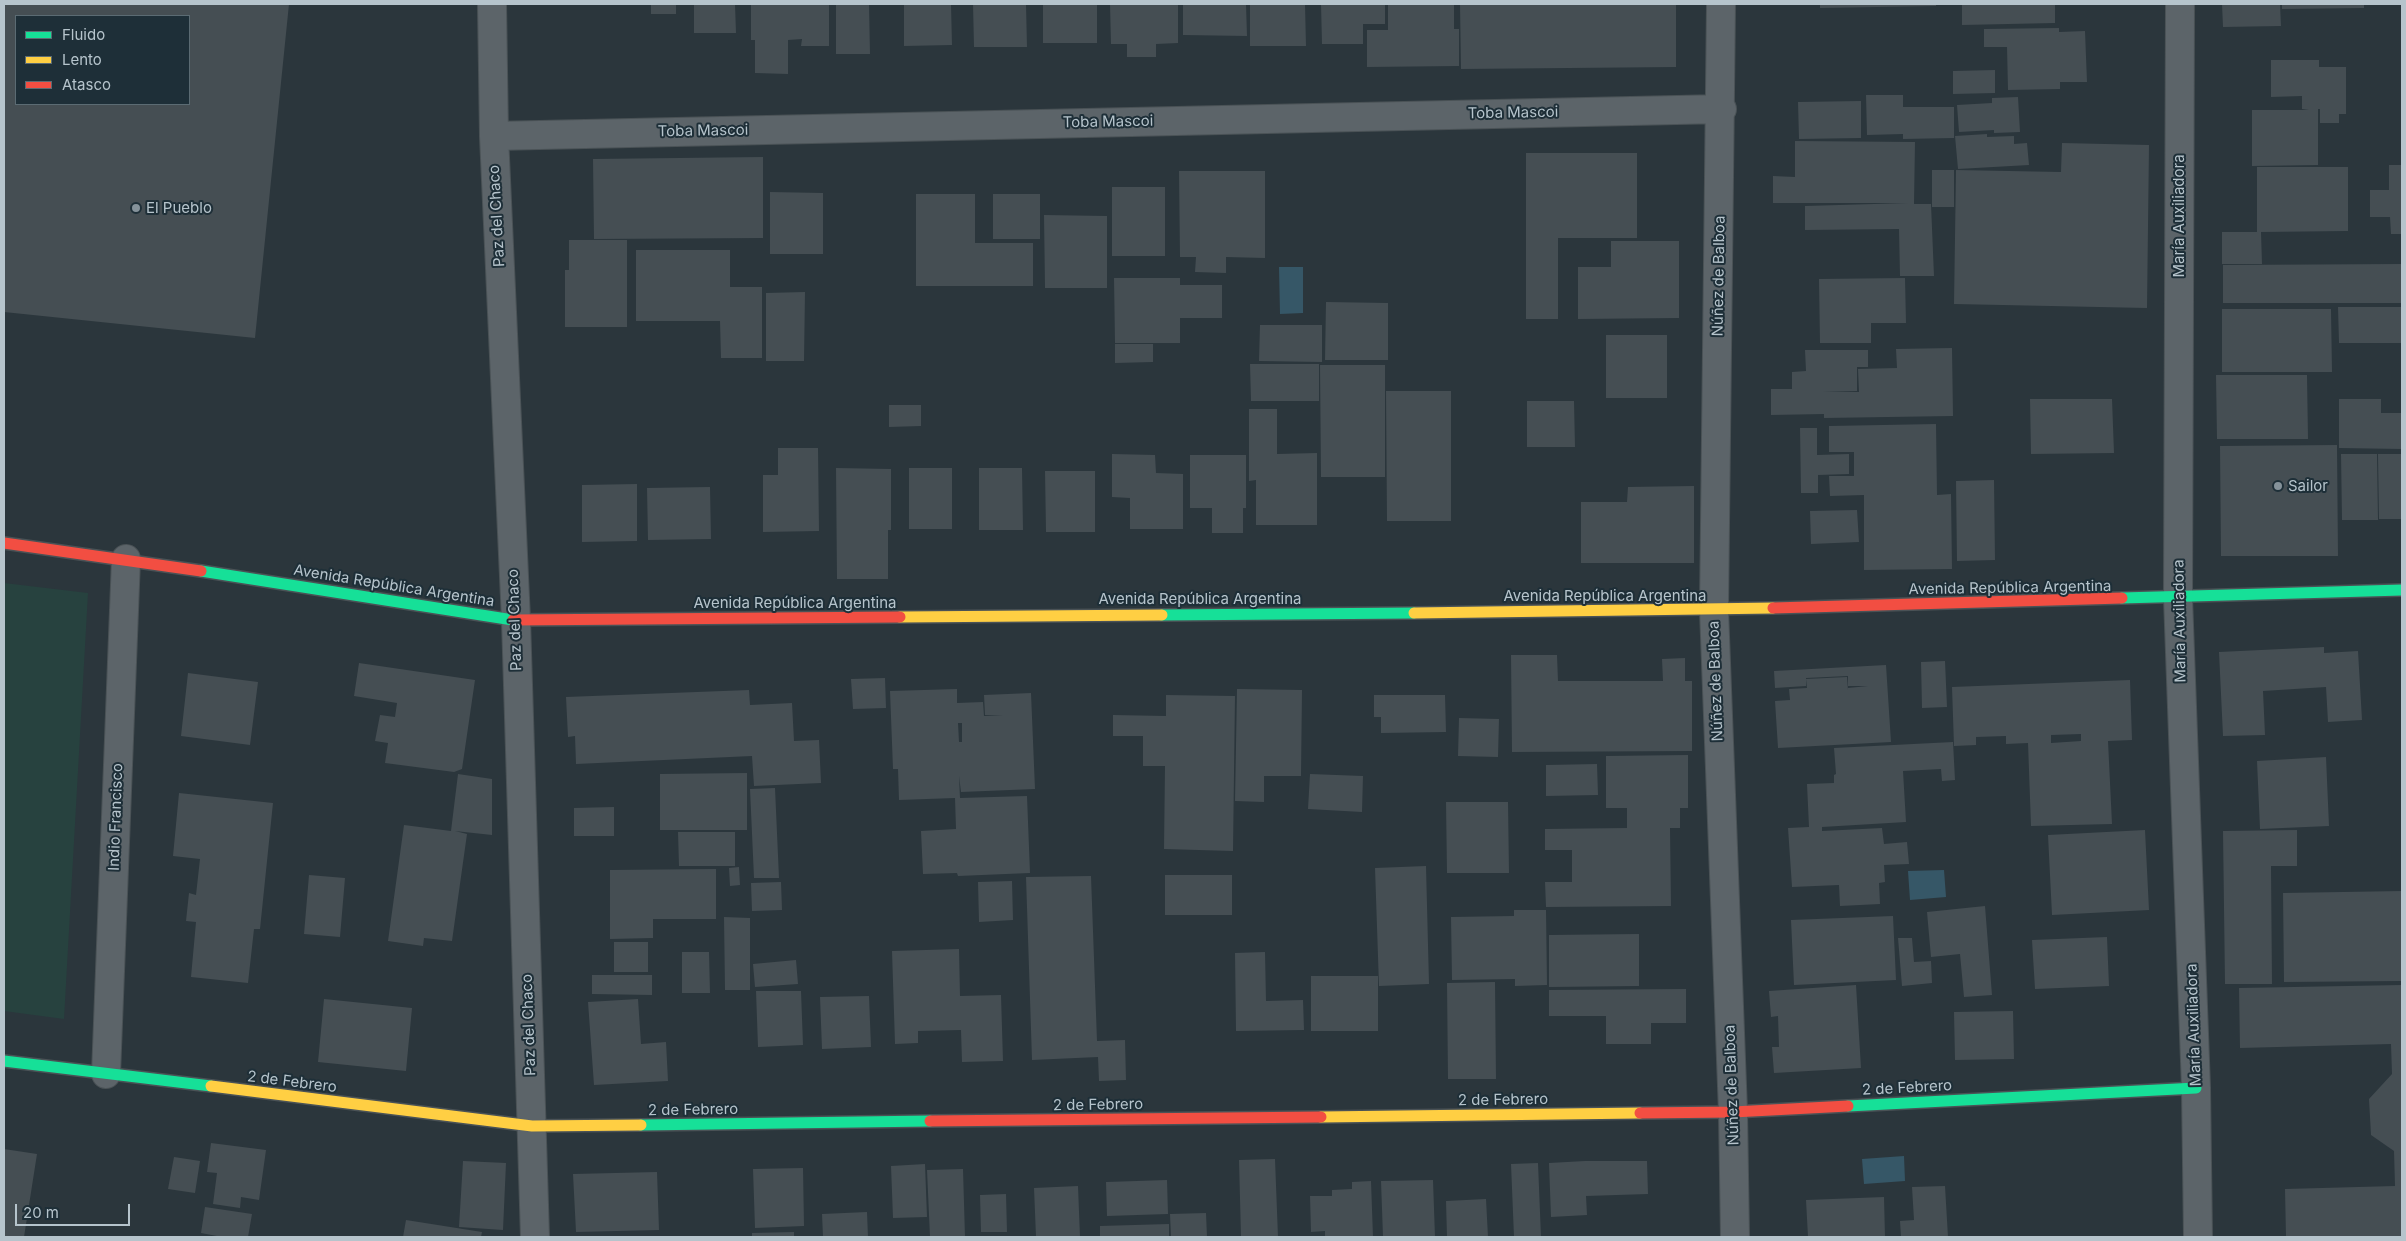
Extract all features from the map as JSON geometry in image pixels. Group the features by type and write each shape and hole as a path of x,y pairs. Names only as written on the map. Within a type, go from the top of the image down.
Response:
{"main road":[{"name":"Avenida República Argentina","path":"4,543 126,559 516,620 1714,610 2402,590"},
{"name":"2 de Febrero","path":"4,1061 532,1126 1734,1112 2196,1088"}],"street":[{"name":"Paz del Chaco","path":"492,4 494,136 516,620 535,1237"},
{"name":"Núñez de Balboa","path":"1721,4 1722,109 1714,610 1734,1112 1735,1237"},
{"name":"María Auxiliadora","path":"2180,4 2178,598 2196,1088 2198,1237"},
{"name":"Toba Mascoi","path":"494,136 1722,109"},
{"name":"Indio Francisco","path":"106,1074 126,559"}],"green space":[{"path":"4,583 88,593 64,1019 4,1011"}],"water":[{"path":"1279,267 1303,267 1303,313 1280,314"},
{"path":"1944,870 1946,897 1910,900 1908,871"},
{"path":"1904,1156 1905,1181 1864,1184 1862,1159"}],"building":[{"name":"El Pueblo","path":"4,4 289,4 255,338 4,312"},
{"path":"651,4 676,4 676,14 651,14"},
{"path":"694,4 735,4 736,33 694,33"},
{"path":"751,4 829,4 829,46 801,46 802,39 788,40 788,74 755,73 755,40 751,40"},
{"path":"836,4 869,4 870,54 836,54"},
{"path":"904,4 951,4 952,45 904,46"},
{"path":"973,4 1026,4 1027,47 974,47"},
{"path":"1043,4 1097,4 1097,43 1043,43"},
{"path":"1110,4 1178,4 1178,43 1156,44 1156,57 1127,57 1127,44 1111,44"},
{"path":"1183,4 1246,4 1247,36 1183,35"},
{"path":"1250,4 1305,4 1306,46 1250,46"},
{"path":"1321,4 1385,4 1385,24 1363,24 1363,44 1322,44"},
{"path":"1388,4 1454,4 1454,29 1459,29 1459,66 1367,67 1367,30 1388,30"},
{"path":"1460,4 1676,4 1676,67 1461,69"},
{"path":"1820,4 1936,4 1936,6 1820,8"},
{"path":"1962,4 2055,4 2055,23 1962,25"},
{"path":"2222,4 2280,4 2281,26 2223,27"},
{"path":"2282,4 2364,4 2364,8 2282,9"},
{"path":"2059,28 2059,32 2085,31 2087,82 2060,82 2060,89 2008,90 2007,47 1984,47 1984,29"},
{"path":"2271,60 2319,60 2319,67 2346,67 2346,114 2339,114 2339,123 2320,123 2320,109 2318,109 2318,165 2252,166 2252,110 2309,110 2302,109 2302,96 2271,97"},
{"path":"1995,70 1995,93 1953,94 1953,71"},
{"path":"1866,95 1903,95 1903,107 1954,107 1954,138 1903,139 1903,134 1867,135"},
{"path":"2018,97 2020,132 1994,133 1994,130 1959,132 1957,105 1992,103 1992,98"},
{"path":"1861,101 1861,138 1799,139 1798,102"},
{"path":"1987,134 1987,137 2014,136 2014,144 2027,143 2029,165 1958,169 1955,136"},
{"path":"1795,141 1915,142 1914,204 1931,204 1934,276 1900,276 1899,229 1805,230 1805,206 1908,203 1773,203 1773,176 1795,177"},
{"path":"2062,143 2149,145 2147,308 1954,304 1956,170 2061,172"},
{"path":"1526,153 1637,153 1637,238 1558,238 1558,319 1526,319"},
{"path":"763,157 763,238 594,239 593,159"},
{"path":"2389,165 2402,165 2402,234 2391,234 2390,217 2370,217 2370,190 2389,190"},
{"path":"2257,167 2348,167 2348,231 2261,232 2262,264 2222,264 2222,232 2257,232"},
{"path":"1932,170 1954,170 1954,207 1932,207"},
{"path":"1179,171 1265,171 1265,258 1226,257 1226,273 1195,272 1196,257 1180,257"},
{"path":"1112,187 1165,187 1165,256 1112,256"},
{"path":"770,192 823,193 823,254 770,254"},
{"path":"916,194 975,194 975,243 1033,243 1033,286 916,286"},
{"path":"993,194 1040,194 1040,239 993,239"},
{"path":"1044,215 1107,216 1107,288 1045,288"},
{"path":"569,240 627,240 627,327 565,327 565,270 569,270"},
{"path":"1611,241 1679,241 1679,318 1578,319 1578,267 1611,267"},
{"path":"636,250 730,250 730,287 762,287 762,358 721,358 720,321 636,321"},
{"path":"2402,264 2402,303 2223,303 2223,265"},
{"path":"1114,278 1180,278 1180,285 1222,285 1222,318 1180,318 1180,343 1115,343"},
{"path":"1905,278 1906,323 1871,323 1871,343 1820,343 1819,279"},
{"path":"805,292 804,361 766,361 766,293"},
{"path":"1326,302 1388,303 1388,360 1325,360"},
{"path":"2338,307 2402,307 2402,343 2339,343"},
{"path":"2222,309 2331,309 2332,372 2222,372"},
{"path":"1260,325 1322,325 1322,362 1259,361"},
{"path":"1606,335 1667,335 1667,398 1606,398"},
{"path":"1115,344 1153,344 1153,362 1115,363"},
{"path":"1952,348 1953,416 1824,418 1824,414 1771,415 1771,389 1792,389 1792,372 1806,371 1805,350 1868,350 1868,367 1857,367 1857,391 1823,392 1859,392 1858,369 1897,368 1896,349"},
{"path":"1250,364 1319,364 1319,401 1251,401"},
{"path":"1320,365 1385,365 1385,477 1321,477"},
{"path":"2216,375 2307,375 2308,439 2217,439"},
{"path":"1386,391 1451,391 1451,521 1387,521"},
{"path":"2030,399 2112,399 2114,453 2031,454"},
{"path":"2339,399 2381,399 2381,413 2402,413 2402,449 2339,448"},
{"path":"1527,401 1574,401 1575,447 1527,447"},
{"path":"889,405 921,405 921,426 889,427"},
{"path":"1249,409 1277,409 1277,454 1317,453 1317,525 1256,525 1256,480 1249,481"},
{"path":"1936,424 1937,495 1951,494 1952,569 1864,570 1864,495 1830,496 1829,476 1854,476 1854,452 1829,452 1829,426"},
{"path":"1800,428 1817,428 1817,455 1849,454 1849,474 1818,475 1818,493 1801,493"},
{"name":"Sailor","path":"2337,445 2338,556 2221,556 2220,446"},
{"path":"778,448 818,448 819,531 763,532 763,475 778,475"},
{"path":"1112,454 1155,455 1156,473 1183,474 1183,529 1130,529 1130,498 1112,497"},
{"path":"2341,454 2377,454 2378,520 2342,520"},
{"path":"2378,454 2402,454 2402,519 2379,519"},
{"path":"1190,455 1246,455 1246,508 1243,508 1243,533 1212,533 1212,508 1190,508"},
{"path":"836,468 891,469 891,530 888,530 888,579 837,579"},
{"path":"909,468 952,468 952,529 909,529"},
{"path":"979,468 1022,468 1023,530 979,530"},
{"path":"1045,471 1095,471 1095,532 1046,532"},
{"path":"1994,480 1995,560 1957,561 1956,481"},
{"path":"637,484 637,541 582,542 582,485"},
{"path":"1694,486 1694,563 1581,563 1581,502 1627,502 1628,487"},
{"path":"710,487 711,539 648,540 647,488"},
{"path":"1857,510 1859,542 1811,544 1810,511"},
{"path":"2324,647 2324,653 2358,651 2362,720 2328,722 2326,687 2263,691 2265,735 2223,736 2219,652"},
{"path":"1511,655 1557,655 1558,681 1663,681 1662,659 1685,658 1685,681 1692,681 1692,751 1512,752"},
{"path":"1945,661 1947,707 1922,708 1921,662"},
{"path":"359,663 475,680 462,769 454,772 385,763 388,743 375,741 380,715 395,717 397,703 354,696"},
{"path":"1886,665 1891,742 1778,748 1775,701 1790,700 1789,689 1807,688 1806,679 1806,686 1775,688 1774,671","holes":["1848,676 1848,686 1868,686 1848,688 1848,690 1847,677 1806,679"]},
{"path":"188,673 258,682 250,745 181,736"},
{"path":"885,678 886,708 853,709 851,679"},
{"path":"2130,680 2132,740 2108,741 2112,824 2031,826 2028,743 2006,744 2006,736 1976,737 1976,745 1954,746 1952,687","holes":["2081,734 2081,741 2051,743 2051,735"]},
{"path":"957,689 957,703 983,702 984,716 1003,715 985,715 984,695 1031,693 1035,789 961,792 959,776 960,798 1027,796 1030,873 958,876 957,873 923,874 921,831 956,829 955,798 899,800 898,769 893,769 890,691","holes":["958,723 962,723 962,742 959,742"]},
{"path":"1237,689 1302,690 1301,776 1264,776 1264,802 1235,801"},
{"path":"749,690 750,705 792,703 794,741 819,740 821,783 754,786 752,756 576,764 575,736 568,737 566,697"},
{"path":"1166,695 1235,696 1233,851 1164,849 1165,766 1143,766 1143,736 1113,736 1113,715 1166,716"},
{"path":"1374,695 1445,695 1446,732 1381,733 1381,717 1374,717"},
{"path":"1459,718 1499,719 1498,757 1458,756"},
{"path":"1953,742 1955,780 1942,781 1941,769 1903,771 1906,822 1822,827 1822,831 1882,828 1884,844 1907,842 1909,864 1884,865 1885,882 1879,883 1880,904 1840,906 1839,885 1792,887 1788,828 1809,827 1807,784 1834,783 1834,775 1836,774 1834,748"},
{"path":"1688,755 1688,808 1680,808 1680,828 1670,828 1671,906 1546,907 1545,882 1572,882 1572,850 1545,850 1545,829 1627,828 1627,808 1606,808 1606,756"},
{"path":"2326,757 2329,826 2260,829 2257,761"},
{"path":"1597,764 1598,795 1546,796 1546,765"},
{"path":"747,773 747,830 660,830 660,774"},
{"path":"458,774 492,779 492,835 455,831 467,834 452,941 424,938 423,946 388,941 404,825 451,831"},
{"path":"1310,774 1363,776 1362,812 1308,809"},
{"path":"775,788 779,878 754,878 750,789"},
{"path":"179,793 273,803 260,929 254,929 248,983 191,977 196,922 186,921 189,893 196,895 200,859 173,856"},
{"path":"1446,802 1508,802 1509,873 1447,873"},
{"path":"614,807 614,836 574,836 574,808"},
{"path":"2145,830 2149,910 2052,915 2048,835"},
{"path":"2297,830 2297,866 2271,866 2272,984 2225,984 2223,831"},
{"path":"678,832 735,832 735,866 679,866"},
{"path":"1426,866 1429,984 1379,986 1375,868"},
{"path":"739,867 740,885 730,886 729,868"},
{"path":"716,869 716,919 653,919 653,938 610,939 610,870"},
{"path":"309,875 345,878 340,937 304,934"},
{"path":"1165,875 1232,875 1232,915 1165,915"},
{"path":"1091,876 1097,1041 1125,1040 1126,1080 1099,1081 1098,1057 1032,1060 1026,877"},
{"path":"1012,881 1013,920 979,922 978,882"},
{"path":"781,882 782,910 752,911 751,883"},
{"path":"2402,891 2402,981 2284,982 2283,893"},
{"path":"1985,906 1992,995 1964,997 1960,954 1931,957 1927,912"},
{"path":"1514,910 1546,910 1547,985 1515,986 1515,979 1452,980 1451,917 1514,916"},
{"path":"1893,916 1896,980 1794,985 1791,920"},
{"path":"724,917 750,918 750,990 725,990"},
{"path":"1639,934 1639,986 1549,987 1549,935"},
{"path":"2107,937 2109,986 2035,989 2032,940"},
{"path":"1898,938 1912,938 1914,962 1931,961 1932,983 1902,986"},
{"path":"614,942 648,942 648,972 614,972"},
{"path":"959,949 960,996 1001,995 1003,1061 962,1062 961,1030 918,1031 918,1043 895,1044 892,951"},
{"path":"682,952 709,952 710,993 682,993"},
{"path":"1265,952 1266,1001 1303,1000 1304,1030 1236,1031 1235,953"},
{"path":"796,960 798,984 755,987 753,964"},
{"path":"592,975 652,975 652,995 592,994"},
{"path":"1311,976 1378,976 1378,1031 1311,1031"},
{"path":"1495,982 1496,1079 1448,1079 1447,983"},
{"path":"1856,985 1861,1068 1774,1073 1772,1047 1779,1047 1778,1016 1771,1017 1769,991"},
{"path":"2402,985 2402,1237 2286,1237 2285,1189 2395,1186 2394,1151 2371,1135 2369,1099 2392,1074 2391,1044 2240,1048 2239,988"},
{"path":"1686,989 1686,1023 1651,1023 1651,1044 1606,1044 1606,1016 1549,1016 1549,990"},
{"path":"756,991 801,991 803,1045 758,1047"},
{"path":"869,996 871,1047 822,1049 820,997"},
{"path":"324,999 412,1008 406,1071 318,1062"},
{"path":"638,999 641,1044 666,1042 668,1081 594,1085 588,1002"},
{"path":"2013,1011 2014,1059 1955,1060 1954,1012"},
{"path":"211,1143 266,1150 259,1200 241,1197 240,1208 213,1204 217,1173 207,1172"},
{"path":"4,1149 37,1154 24,1237 4,1237"},
{"path":"174,1157 200,1161 195,1193 168,1189"},
{"path":"1275,1159 1278,1237 1241,1237 1239,1160"},
{"path":"463,1161 506,1163 503,1230 459,1227"},
{"path":"1647,1161 1648,1194 1586,1196 1587,1215 1551,1217 1549,1163"},
{"path":"1538,1163 1541,1237 1514,1237 1511,1164"},
{"path":"925,1164 927,1217 893,1218 891,1166"},
{"path":"803,1168 804,1226 755,1228 753,1169"},
{"path":"963,1169 965,1237 930,1237 927,1170"},
{"path":"657,1172 659,1230 576,1232 573,1174"},
{"path":"1167,1180 1168,1214 1107,1216 1106,1182"},
{"path":"1433,1180 1435,1237 1383,1237 1381,1181"},
{"path":"1371,1181 1373,1237 1325,1237 1325,1231 1311,1232 1310,1196 1332,1196 1332,1190 1352,1189 1352,1182"},
{"path":"1078,1186 1080,1237 1036,1237 1034,1188"},
{"path":"1945,1186 1948,1237 1901,1237 1900,1221 1914,1220 1912,1187"},
{"path":"1006,1194 1007,1232 981,1232 980,1195"},
{"path":"1884,1197 1885,1237 1808,1237 1806,1200"},
{"path":"1486,1199 1488,1237 1447,1237 1446,1201"},
{"path":"205,1207 252,1214 248,1237 222,1237 201,1233"},
{"path":"867,1212 868,1237 823,1237 822,1214"},
{"path":"1206,1213 1207,1237 1171,1237 1170,1214"},
{"path":"406,1220 482,1232 481,1237 403,1237"},
{"path":"1169,1224 1169,1237 1100,1237 1100,1226"},
{"path":"794,1232 794,1237 752,1237 752,1233"}],"traffic: fast":[{"path":"201,571 513,620"},
{"path":"2122,598 2402,590"},
{"path":"1162,615 1414,613"},
{"path":"4,1061 211,1086"},
{"path":"1848,1106 2196,1088"},
{"path":"641,1125 930,1121"}],"traffic: slow":[{"path":"1414,613 1773,608"},
{"path":"900,617 1162,615"},
{"path":"211,1086 532,1126 641,1125"},
{"path":"1321,1117 1640,1113"}],"traffic: jam":[{"path":"4,543 201,571"},
{"path":"1773,608 2122,598"},
{"path":"513,620 900,617"},
{"path":"1640,1113 1733,1112 1848,1106"},
{"path":"930,1121 1321,1117"}],"place":[{"name":"El Pueblo","path":"136,208"},
{"name":"Sailor","path":"2278,486"}]}
